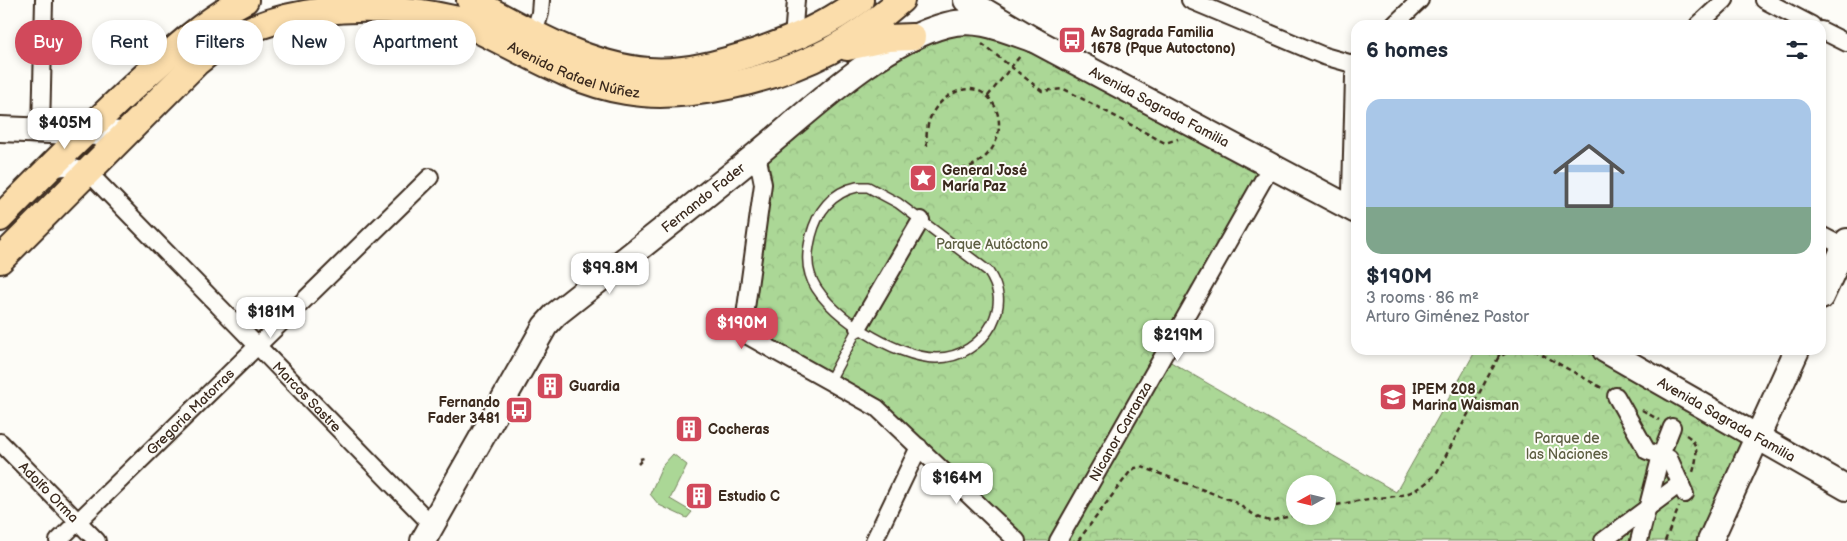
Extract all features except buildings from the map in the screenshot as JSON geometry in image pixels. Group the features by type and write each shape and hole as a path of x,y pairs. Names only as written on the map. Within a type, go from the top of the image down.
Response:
{"main road":[{"path":"0,218 85,132 192,34 219,14 245,0"},
{"name":"Avenida Rafael Núñez","path":"470,0 564,48 629,68 649,71 694,68 743,56 793,39 824,24 860,0"},
{"name":"Avenida Rafael Núñez","path":"0,260 197,62 229,38 277,16 329,4 398,3 458,19 562,72 600,85 650,95 692,92 734,84 769,74 829,51 864,29 901,0"},
{"path":"900,38 908,0"},
{"name":"Avenida Sagrada Familia","path":"966,0 1034,40 1351,208"},
{"path":"829,51 900,38 948,24 984,23 1034,40"},
{"name":"Fernando Fader","path":"428,534 545,326 556,314 900,38"},
{"path":"0,129 125,134"},
{"path":"1826,286 1846,244"},
{"name":"Avenida Sagrada Familia","path":"1614,355 1847,488"},
{"path":"1710,541 1795,355"}],"street":[{"path":"41,130 44,0"},
{"path":"534,34 540,13 541,0"},
{"path":"793,39 796,0"},
{"path":"1190,0 1324,56 1351,65"},
{"path":"1399,20 1420,0"},
{"path":"1703,20 1725,0"},
{"path":"1764,0 1802,20"},
{"path":"1826,32 1847,43"},
{"path":"757,154 764,184 744,323 744,330 748,336 877,408 1017,541"},
{"path":"1351,163 1351,208"},
{"name":"Marcos Sastre","path":"44,173 64,165 88,172 256,346 428,534"},
{"name":"Nicanor Carranza","path":"1058,541 1271,166"},
{"name":"Gregoria Matorras","path":"58,541 430,176"},
{"path":"858,328 921,220"},
{"path":"1826,237 1846,244"},
{"path":"1603,541 1647,508 1683,489 1669,458 1647,451 1616,396"},
{"path":"1639,541 1660,455 1672,427"},
{"name":"Adolfo Orma","path":"0,442 97,541"},
{"path":"874,541 918,447"}],"lane":[{"path":"868,188 898,203 921,220 988,271 996,283 999,300 997,313 987,332 975,345 964,352 936,359 906,353 885,344 858,328 829,305 810,276 807,260 809,246 818,217 836,195 847,189 868,188"},
{"path":"829,382 858,328"}],"path":[{"path":"977,40 1042,91 1064,89 1165,143 1182,138 1173,133"},
{"path":"988,96 1034,40"},
{"path":"927,146 927,126 932,113 940,103 951,94 962,89 972,88 988,96 994,103 998,116 999,132 997,143 978,163 960,170 950,170"},
{"path":"1336,505 1370,499 1399,497 1424,485 1436,474 1500,355"},
{"path":"1498,358 1502,355"},
{"path":"638,464 644,458 640,459"},
{"path":"1078,541 1129,473 1134,468 1142,467 1233,501 1259,518 1270,521 1286,517"}],"green space":[{"name":"Parque Autóctono","path":"984,23 1271,166 1162,357 1396,492 1473,355 1614,355 1757,437 1710,541 1017,541 877,408 744,323 763,184 757,154 884,54"},
{"path":"673,454 687,465 670,499 692,512 687,518 659,505 650,494 663,465"}],"place":[{"name":"Av Sagrada Familia 1678 (Pque Autoctono)","path":"1072,40"},
{"name":"General José María Paz","path":"923,178"},
{"name":"Guardia","path":"550,386"},
{"name":"IPEM 208 Marina Waisman","path":"1393,397"},
{"name":"Fernando Fader 3481","path":"519,410"},
{"name":"Cocheras","path":"689,429"},
{"name":"Estudio C","path":"699,496"}],"park label":[{"name":"Parque de las Naciones","path":"1567,446"}]}
